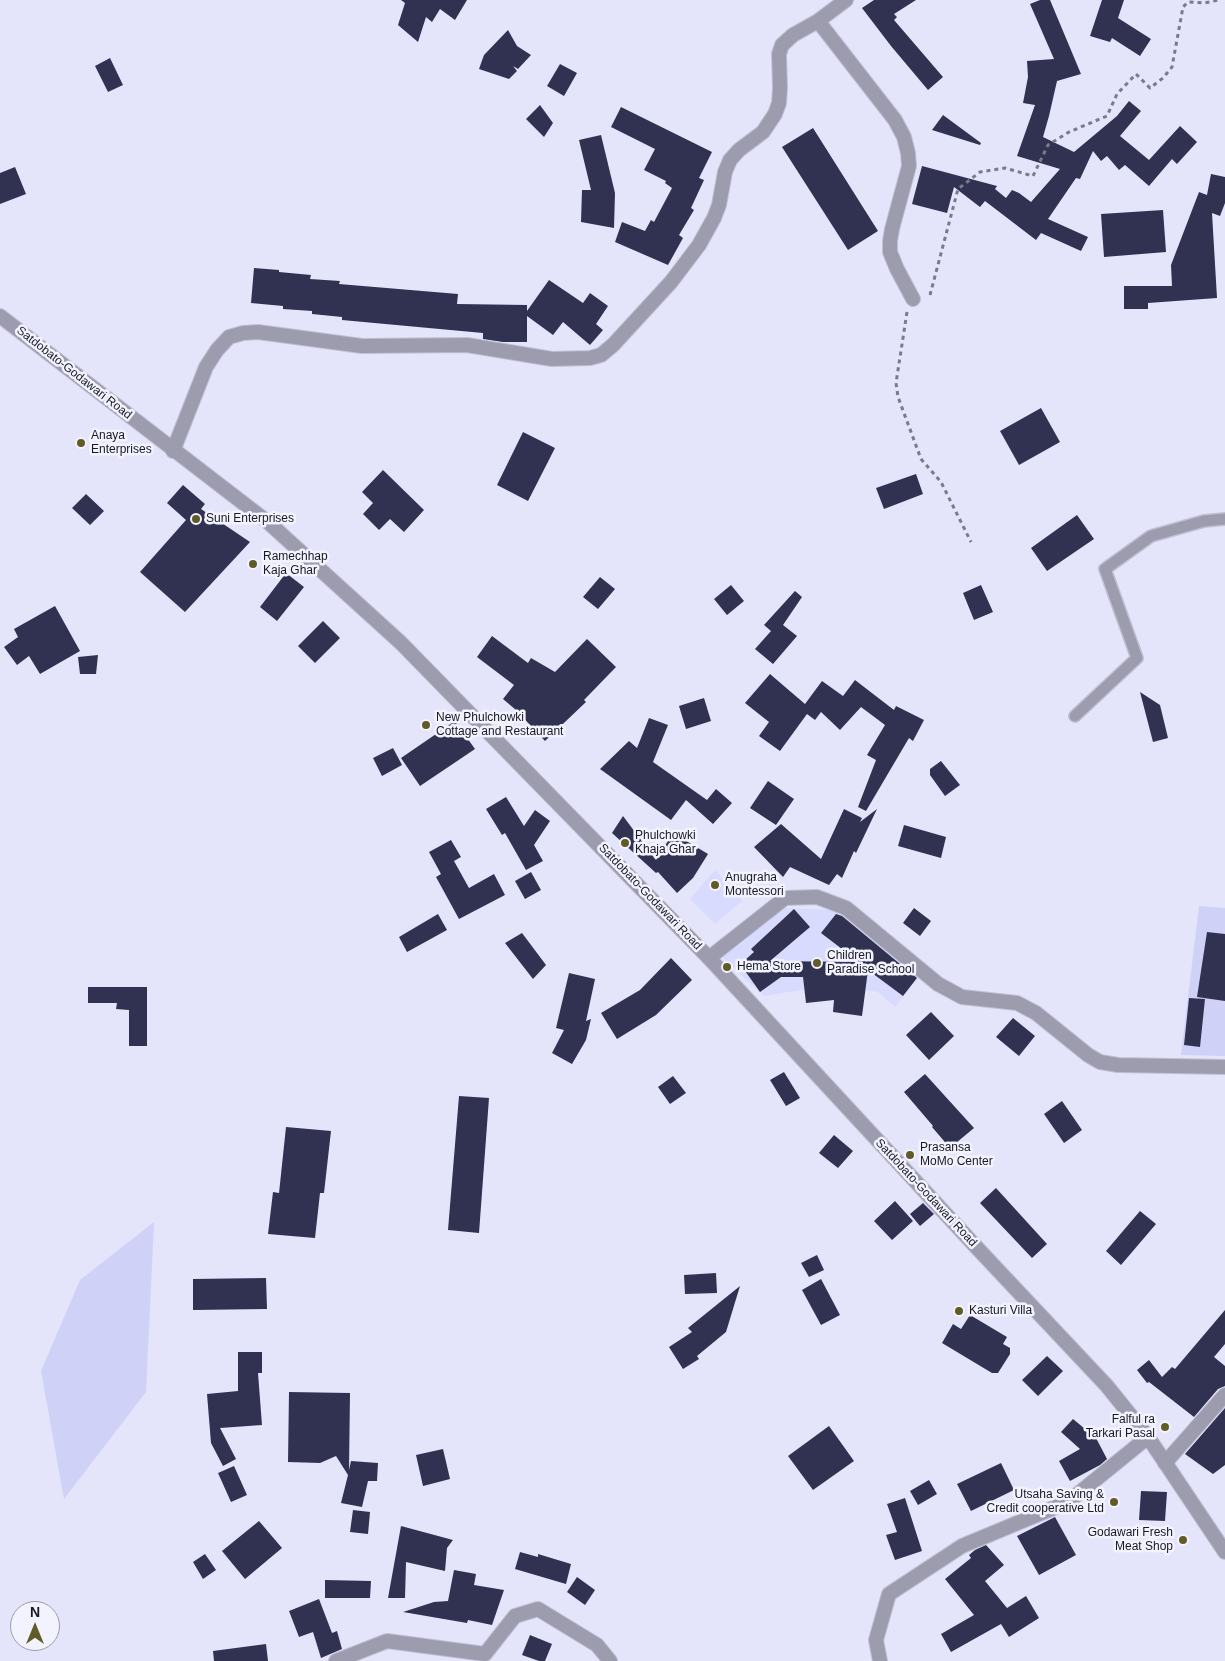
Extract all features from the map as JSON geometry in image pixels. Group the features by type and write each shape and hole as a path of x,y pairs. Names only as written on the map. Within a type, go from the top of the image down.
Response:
{"street":[{"path":"173,451 210,361 229,337 243,333 258,332 362,346 467,345 552,359 590,358 601,355 613,345 671,282 699,245 719,205 725,172 730,160 739,150 763,132 775,114 779,103 779,54 782,45 846,0"},
{"path":"818,20 895,120 904,137 909,166 892,229 890,252 913,299"},
{"name":"Satdobato-Godawari Road","path":"0,316 269,523 401,643 709,958 1094,1372 1148,1437 1225,1552"},
{"path":"709,958 786,898 817,897 846,908 938,984 962,997 1017,1003 1036,1013 1088,1055 1100,1062 1118,1065 1225,1067"},
{"path":"1165,1462 1225,1395"},
{"path":"880,1661 876,1640 889,1594 962,1546 1068,1502 1148,1437"},
{"path":"336,1661 387,1641 484,1654 515,1616 538,1609 597,1645 610,1661"}],"lane":[{"path":"1075,716 1137,658 1105,569 1151,536 1204,521 1225,519"}],"path":[{"path":"971,542 941,482 921,459 898,397 896,383 907,311 913,299 930,298 958,189 980,172 1005,168 1033,176 1048,145 1069,132 1107,116 1117,94 1136,74 1150,88 1163,78 1172,67 1183,7 1188,2 1204,3 1219,0"}],"shaded area":[{"name":"Anugraha Montessori","path":"715,870 742,901 715,924 690,899"},
{"path":"1199,906 1225,908 1225,1056 1181,1055"},
{"name":"Children Paradise School","path":"779,908 839,910 920,974 895,1007 878,992 832,985 764,996 722,957 744,942"},
{"path":"154,1222 146,1392 64,1499 41,1371 80,1280"}],"building":[{"path":"401,0 467,0 455,20 440,9 432,22 426,17 418,42 398,25 405,3"},
{"path":"874,0 916,0 894,14 897,17 894,20 943,77 928,90 862,8"},
{"path":"1040,0 1050,0 1081,74 1057,81 1043,137 1074,152 1117,116 1129,101 1141,111 1120,136 1149,160 1180,126 1197,142 1177,164 1172,159 1149,186 1125,165 1119,170 1107,156 1101,161 1093,151 1080,179 1076,178 1048,219 1088,237 1081,251 1041,233 1036,240 985,201 980,207 954,187 947,213 912,204 922,166 997,186 995,189 1006,198 1012,190 1031,202 1060,169 1017,156 1035,105 1023,103 1028,77 1027,61 1054,59 1030,4"},
{"path":"1102,0 1124,0 1118,18 1151,39 1140,56 1112,38 1110,42 1090,36"},
{"path":"508,30 517,46 531,55 518,69 513,66 517,71 509,79 479,69 484,55"},
{"path":"110,58 123,85 108,92 95,66"},
{"path":"560,64 577,73 564,96 547,86"},
{"path":"540,105 553,123 544,137 526,119"},
{"path":"621,107 712,152 699,178 704,180 691,208 694,210 679,235 683,238 668,265 615,242 622,222 645,231 651,220 654,222 672,188 665,183 666,181 644,170 655,149 611,127"},
{"path":"943,115 981,143 980,145 932,130"},
{"path":"813,128 878,231 848,250 782,147"},
{"path":"601,135 615,193 614,228 581,222 582,190 591,190 579,140"},
{"path":"15,167 26,194 0,204 0,173"},
{"path":"1211,174 1225,177 1225,203 1220,216 1212,213 1217,298 1148,303 1148,309 1124,309 1124,286 1172,286 1171,265 1199,192 1207,195"},
{"path":"1163,210 1166,252 1104,257 1101,214"},
{"path":"254,268 311,275 310,279 340,281 339,284 458,294 457,304 527,305 527,311 549,280 583,303 590,293 608,306 596,324 603,330 590,345 563,322 553,335 527,316 527,342 503,342 483,339 483,333 342,320 342,317 312,314 312,311 283,309 283,306 251,303"},
{"path":"1041,408 1060,442 1019,465 1000,431"},
{"path":"523,432 555,448 528,501 497,485"},
{"path":"383,470 424,510 404,532 390,519 379,530 363,514 373,503 362,492"},
{"path":"916,474 923,494 884,509 876,488"},
{"path":"183,485 205,504 201,509 250,542 185,612 140,572 186,520 167,503"},
{"path":"86,494 104,511 90,525 72,508"},
{"path":"1077,515 1094,539 1047,571 1031,548"},
{"path":"286,573 304,587 277,621 260,607"},
{"path":"600,577 615,589 598,609 583,597"},
{"path":"731,585 744,601 727,615 714,599"},
{"path":"981,585 993,612 974,620 963,593"},
{"path":"795,591 802,597 783,625 797,636 773,664 755,649 771,631 764,625"},
{"path":"55,606 80,651 40,674 29,656 17,665 4,647 18,637 14,629"},
{"path":"323,621 340,638 315,663 298,646"},
{"path":"492,636 528,663 531,658 555,672 587,639 616,667 584,700 586,702 545,741 503,699 514,685 477,657"},
{"path":"98,655 96,674 80,674 78,657"},
{"path":"770,674 805,704 822,681 843,696 855,680 894,710 896,706 924,720 913,741 909,738 866,811 858,807 876,760 867,755 885,725 861,707 840,730 821,712 815,720 807,714 780,751 759,736 769,722 745,703"},
{"path":"1140,692 1160,705 1168,738 1153,742"},
{"path":"704,698 711,721 686,729 679,706"},
{"path":"649,718 668,725 653,762 707,800 716,789 732,803 713,824 686,800 671,820 600,769 629,741 637,748"},
{"path":"455,721 475,749 420,786 401,758"},
{"path":"393,748 402,765 382,776 373,758"},
{"path":"941,761 960,785 945,796 930,775 930,769"},
{"path":"768,781 794,799 776,825 750,808"},
{"path":"506,797 524,826 535,810 550,821 534,845 543,861 526,870 505,833 502,835 486,809"},
{"path":"844,809 862,818 860,822 877,809 856,853 854,851 842,878 837,874 829,885 790,867 783,877 754,847 781,824 821,859"},
{"path":"623,816 656,860 673,833 708,854 693,878 677,893 658,872 656,873 612,833"},
{"path":"904,825 946,837 941,858 898,846"},
{"path":"451,840 461,857 454,861 469,888 494,874 505,895 459,919 436,877 441,874 429,852"},
{"path":"531,872 541,890 525,899 515,881"},
{"path":"914,908 931,921 920,936 903,923"},
{"path":"794,909 810,927 770,961 859,962 821,933 836,914 842,916 917,978 903,996 868,970 862,1016 833,1012 834,1000 806,1003 803,977 781,977 760,992 738,961 744,961 754,952 751,949"},
{"path":"438,914 447,930 407,952 399,937"},
{"path":"1207,932 1225,934 1225,1001 1197,997"},
{"path":"522,933 546,965 533,979 505,943"},
{"path":"671,958 692,980 656,1015 617,1039 601,1013 640,990"},
{"path":"569,973 595,979 586,1021 591,1019 586,1040 572,1064 552,1053 564,1030 556,1028"},
{"path":"88,987 147,987 147,1046 129,1046 129,1010 116,1009 117,1003 88,1003"},
{"path":"1189,998 1205,999 1200,1047 1184,1045"},
{"path":"931,1012 954,1036 929,1060 906,1035"},
{"path":"1013,1018 1035,1036 1019,1056 996,1037"},
{"path":"784,1072 800,1098 786,1106 770,1080"},
{"path":"925,1074 974,1128 950,1148 904,1092"},
{"path":"673,1076 686,1093 670,1104 658,1087"},
{"path":"459,1096 489,1098 479,1233 448,1230"},
{"path":"1062,1101 1082,1130 1064,1143 1044,1114"},
{"path":"286,1127 331,1131 324,1193 320,1193 315,1238 268,1234 273,1192 279,1193"},
{"path":"834,1135 853,1151 838,1168 819,1153"},
{"path":"996,1188 1047,1244 1032,1258 980,1203"},
{"path":"895,1201 913,1221 892,1240 874,1221"},
{"path":"923,1203 934,1214 920,1226 910,1214"},
{"path":"1140,1211 1156,1224 1121,1265 1106,1251"},
{"path":"817,1255 824,1270 809,1277 801,1263"},
{"path":"716,1273 717,1293 685,1294 684,1275"},
{"path":"266,1278 267,1309 193,1310 193,1279"},
{"path":"821,1279 840,1315 821,1325 802,1290"},
{"path":"740,1286 726,1332 697,1356 699,1359 683,1369 669,1347 692,1332 688,1328"},
{"path":"1225,1310 1225,1344 1214,1357 1225,1366 1225,1386 1218,1389 1194,1417 1149,1382 1147,1383 1137,1370 1149,1360 1162,1377 1172,1367 1175,1369"},
{"path":"970,1315 1007,1337 1003,1344 1010,1348 1010,1354 998,1373 992,1373 942,1343 953,1324 961,1329"},
{"path":"238,1352 262,1352 262,1373 258,1373 262,1425 220,1428 236,1459 223,1466 211,1443 207,1394 238,1391"},
{"path":"1047,1356 1063,1371 1038,1396 1022,1380"},
{"path":"289,1392 350,1393 349,1470 351,1461 378,1463 377,1481 368,1481 362,1507 341,1503 348,1475 336,1456 320,1463 288,1462"},
{"path":"1225,1408 1225,1465 1213,1474 1185,1454"},
{"path":"1073,1419 1096,1438 1107,1459 1100,1465 1070,1481 1059,1461 1080,1449 1061,1432"},
{"path":"829,1426 854,1461 813,1490 788,1456"},
{"path":"443,1449 450,1479 423,1486 416,1455"},
{"path":"1001,1463 1014,1490 971,1511 957,1484"},
{"path":"234,1466 247,1495 231,1502 218,1473"},
{"path":"929,1480 937,1494 918,1505 910,1491"},
{"path":"1141,1491 1167,1492 1165,1521 1139,1520"},
{"path":"905,1498 922,1551 895,1560 886,1535 897,1532 887,1504"},
{"path":"353,1510 370,1512 368,1534 350,1532"},
{"path":"1055,1517 1076,1555 1039,1575 1017,1536"},
{"path":"259,1521 282,1548 245,1579 222,1551"},
{"path":"401,1526 453,1540 447,1548 445,1571 406,1562 405,1598 388,1598"},
{"path":"986,1545 1004,1565 985,1581 1007,1608 1026,1596 1039,1618 1009,1637 1001,1624 951,1652 941,1634 974,1615 945,1579 971,1558 969,1555 975,1550"},
{"path":"520,1552 538,1557 538,1554 571,1564 566,1584 515,1569"},
{"path":"205,1554 216,1570 203,1579 193,1562"},
{"path":"454,1570 476,1574 474,1585 504,1590 492,1625 468,1620 467,1623 403,1612 434,1602 448,1601"},
{"path":"577,1577 595,1590 585,1605 567,1592"},
{"path":"325,1580 371,1581 370,1598 325,1598"},
{"path":"319,1599 332,1633 337,1631 342,1649 321,1658 313,1632 299,1637 289,1611"},
{"path":"530,1635 552,1644 545,1661 539,1661 522,1655"},
{"path":"266,1644 268,1661 214,1661 213,1651"}],"place":[{"name":"Anaya Enterprises","path":"81,443"},
{"name":"Suni Enterprises","path":"196,519"},
{"name":"Ramechhap Kaja Ghar","path":"253,564"},
{"name":"New Phulchowki Cottage and Restaurant","path":"426,725"},
{"name":"Phulchowki Khaja Ghar","path":"625,843"},
{"name":"Anugraha Montessori","path":"715,885"},
{"name":"Children Paradise School","path":"817,963"},
{"name":"Hema Store","path":"727,967"},
{"name":"Prasansa MoMo Center","path":"910,1155"},
{"name":"Kasturi Villa","path":"959,1311"},
{"name":"Falful ra Tarkari Pasal","path":"1165,1427"},
{"name":"Utsaha Saving & Credit cooperative Ltd","path":"1114,1502"},
{"name":"Godawari Fresh Meat Shop","path":"1183,1540"}]}
